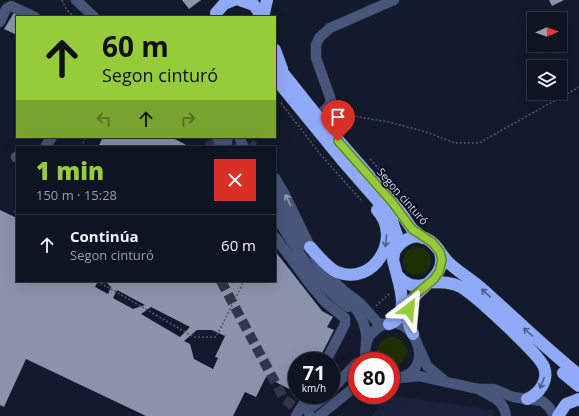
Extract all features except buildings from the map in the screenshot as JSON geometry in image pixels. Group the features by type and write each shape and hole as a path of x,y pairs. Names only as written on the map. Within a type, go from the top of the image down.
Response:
{"highway":[{"path":"215,15 217,0"},
{"path":"215,15 224,4 239,0 257,8 261,16"},
{"path":"262,16 269,0"},
{"path":"269,0 271,16"},
{"path":"276,56 280,78"},
{"path":"276,66 280,78 299,108 390,215 397,232 393,264 402,296 399,315 396,321 388,324"},
{"name":"Segon cinturó","path":"280,78 318,117 392,202 412,229 423,238"},
{"path":"310,248 328,266 347,274 358,274 367,271 378,261 384,252 387,235 383,217 360,192 342,160"},
{"path":"396,249 408,239 423,238 433,243 448,262 481,288 542,344 579,375"},
{"path":"413,334 409,322 410,305 415,295 429,283 440,268 442,260 440,252"},
{"path":"397,275 410,285 419,286 429,283 451,283 460,286 472,295 521,340 542,364 545,373 544,381 540,389 526,399"},
{"path":"521,340 538,351 579,386"},
{"path":"556,416 566,404 579,399"}],"street":[{"path":"76,0 93,16"},
{"path":"318,117 329,106 331,98 316,58 316,45 320,38 330,28 394,0"},
{"path":"0,22 6,9 11,6 33,16"},
{"path":"276,180 284,193 310,248 327,275 378,323 402,326 413,334 427,366 448,382"},
{"path":"276,198 313,264 332,288 348,300 357,311 364,324 364,352"},
{"path":"276,217 304,261 322,283 336,298 357,311"},
{"path":"294,229 310,248"},
{"path":"276,238 321,297 345,318 345,324 331,352"},
{"path":"366,352 376,329 388,324"},
{"path":"400,377 408,374 416,364 420,355 419,346"},
{"path":"340,381 348,372"},
{"path":"400,378 419,376 478,388 494,389 513,397 542,401 556,416"},
{"path":"340,397 343,390 348,385"},
{"path":"478,388 497,399 504,409 506,416"},
{"path":"506,416 512,406 526,399"},
{"path":"319,416 333,404"},
{"path":"296,416 300,406 310,405"}],"path":[{"path":"62,0 66,9 73,16"},
{"path":"329,106 334,105 358,117 389,122 426,132 455,143 479,143 579,86"},
{"path":"278,100 320,154 364,203"},
{"path":"99,282 194,337 216,337 244,282"},
{"path":"368,313 391,292 402,296"}],"shaded area":[{"path":"400,397 493,410 493,416 372,416 380,404 400,404"}],"green space":[{"path":"417,247 427,251 431,261 427,271 417,275 407,271 403,261 407,251"},
{"path":"389,337 397,338 406,346 406,357 400,363 400,352 377,352 378,347 385,339"}],"tunnel":[{"path":"209,146 224,140 237,140 252,146"},
{"path":"222,282 284,399 297,409 308,409"}],"route":[{"path":"338,141 399,210 412,229 423,238 430,240 440,252 442,260 437,276 415,295 409,309"}]}
